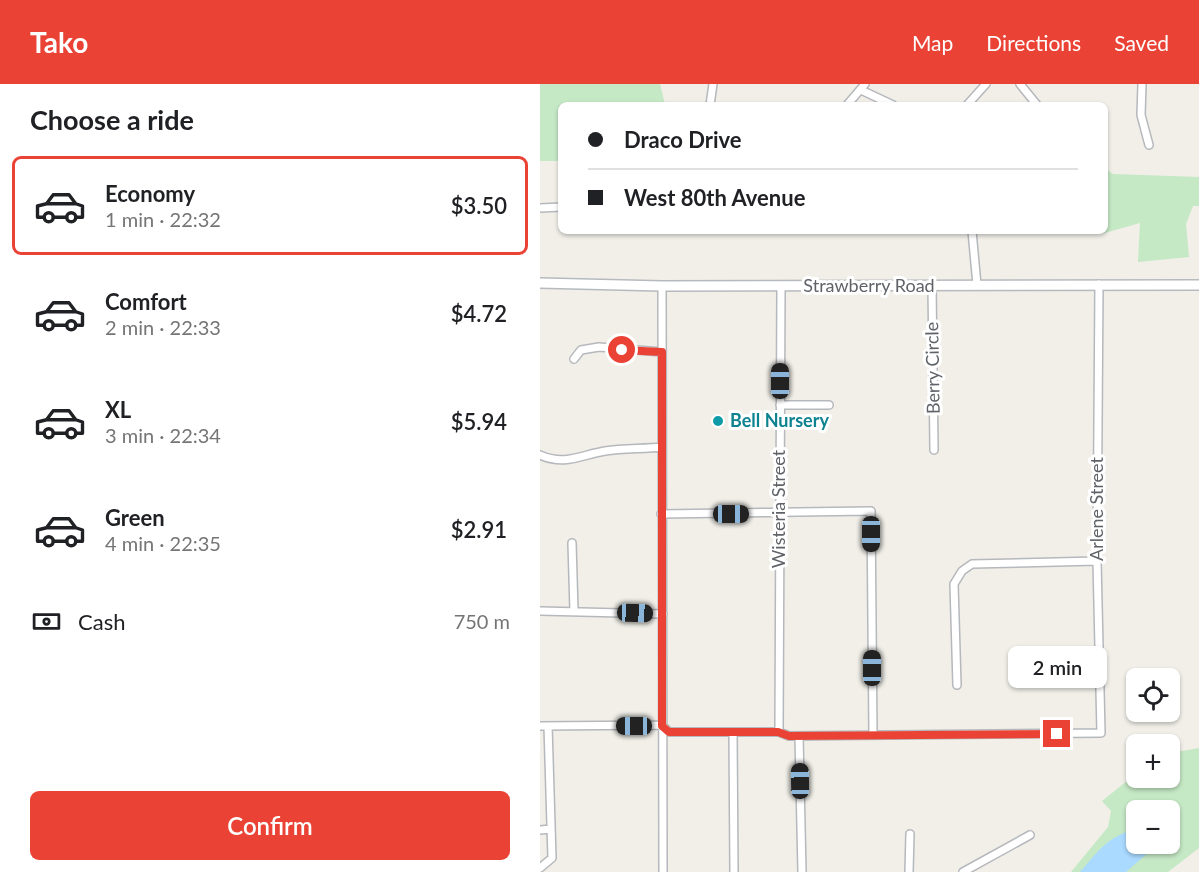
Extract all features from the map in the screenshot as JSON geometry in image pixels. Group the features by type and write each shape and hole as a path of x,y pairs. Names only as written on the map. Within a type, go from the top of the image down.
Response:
{"street":[{"path":"710,102 713,84"},
{"path":"970,102 986,84"},
{"path":"1020,84 1035,102"},
{"path":"1142,84 1141,115 1149,145"},
{"path":"850,102 863,87 888,102"},
{"path":"540,208 558,207"},
{"path":"972,234 977,285"},
{"name":"Strawberry Road","path":"540,283 662,286 1199,285"},
{"name":"Arlene Street","path":"873,735 1101,734 1097,561 1099,284"},
{"name":"Berry Circle","path":"932,285 934,450"},
{"path":"662,286 663,872"},
{"name":"Wisteria Street","path":"778,732 781,286"},
{"path":"574,359 581,350 599,346 622,350 662,352"},
{"path":"780,405 828,405"},
{"path":"540,455 549,459 578,459 603,451 662,447"},
{"path":"540,868 552,858 544,726 662,726 669,732 778,732 789,736 873,735 871,511 662,514"},
{"path":"572,543 574,611"},
{"path":"957,685 954,584 962,571 972,564 1097,561"},
{"path":"540,612 663,614"},
{"path":"733,732 734,872"},
{"path":"799,736 802,872"},
{"path":"540,830 551,829"},
{"path":"909,872 910,834"},
{"path":"963,872 1030,835"}],"green space":[{"path":"540,84 660,84 664,102 558,102 558,161 540,161"},
{"path":"1108,170 1113,174 1199,177 1199,206 1193,206 1186,224 1189,257 1138,262 1140,223 1108,232"},
{"path":"1199,748 1199,848 1168,872 1071,872 1108,827 1111,811 1102,801 1126,782 1126,788 1180,788 1180,751"}],"water":[{"path":"1126,832 1126,854 1146,854 1126,872 1080,872 1099,850"}],"place":[{"name":"Bell Nursery","path":"718,421"}],"route":[{"path":"622,350 662,352 662,726 669,732 778,732 789,736 1057,734"}]}
